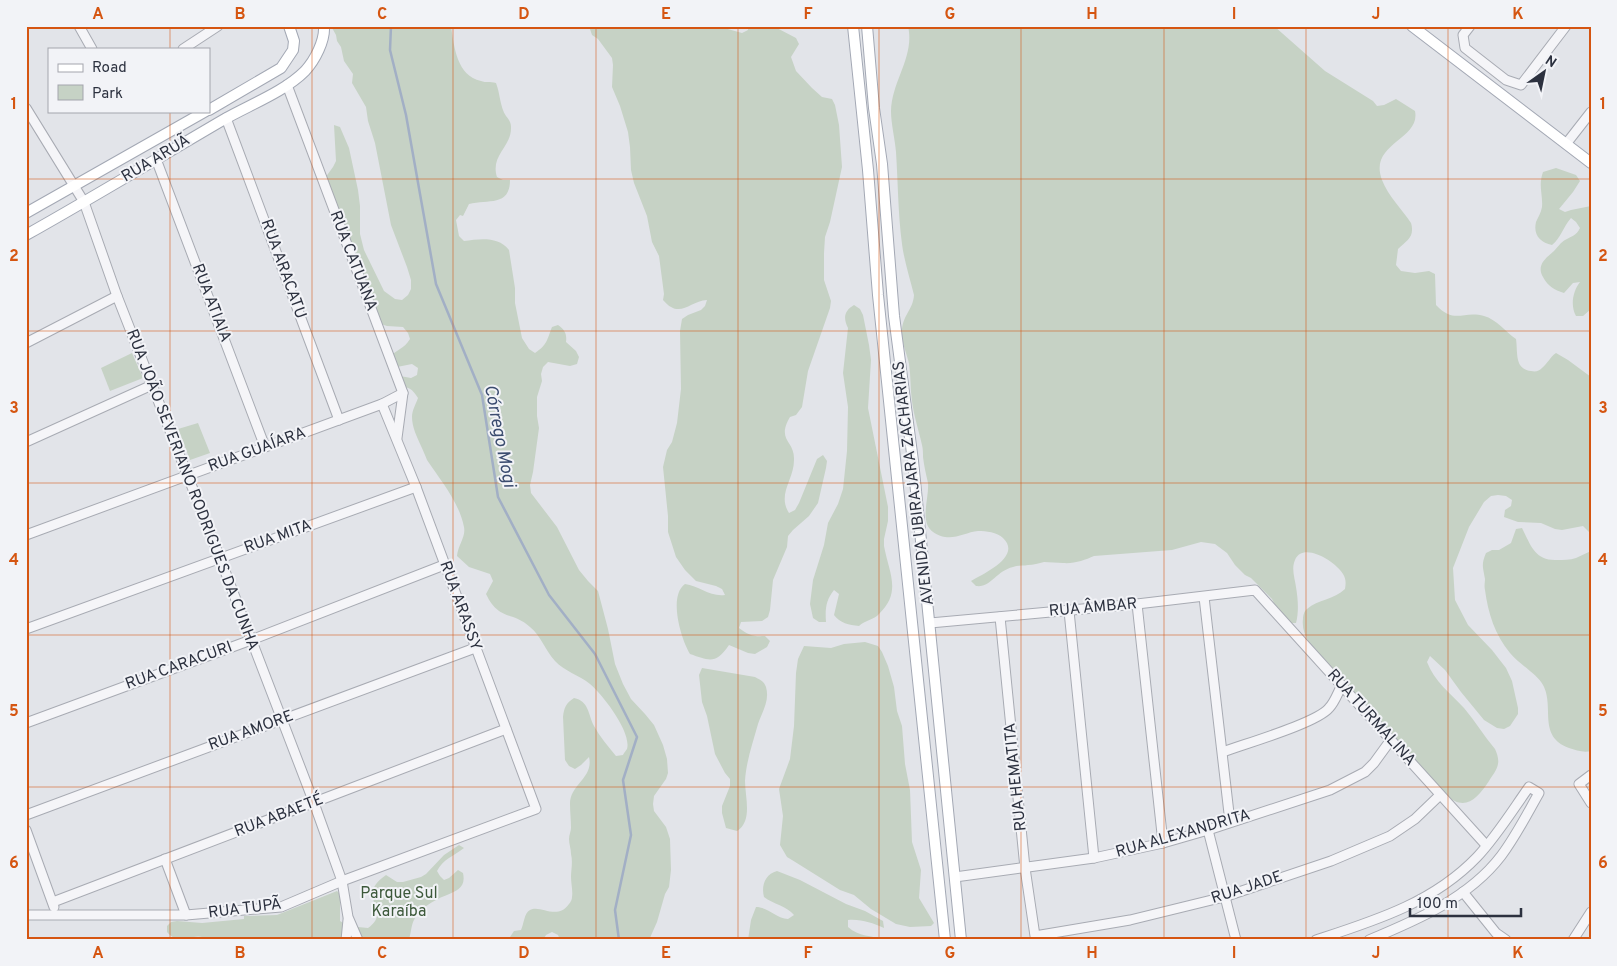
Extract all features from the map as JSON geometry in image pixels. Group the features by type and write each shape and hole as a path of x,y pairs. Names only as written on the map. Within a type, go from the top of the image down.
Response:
{"main road":[{"name":"RUA ARUÃ","path":"210,110 281,68 293,50 294,41 289,26"},
{"name":"RUA ARUÃ","path":"26,236 226,118 287,85 306,70 318,49 324,33 324,26"},
{"name":"AVENIDA UBIRAJARA ZACHARIAS","path":"853,26 868,170 878,295 945,940"},
{"name":"AVENIDA UBIRAJARA ZACHARIAS","path":"867,26 874,108 882,164 894,316 913,461 961,940"},
{"path":"1412,26 1591,163"},
{"name":"RUA ARUÃ","path":"26,213 206,112"},
{"path":"184,124 192,138"}],"street":[{"path":"79,26 91,48"},
{"path":"185,48 218,26"},
{"path":"1470,26 1463,34 1465,48 1506,80 1521,85 1566,26"},
{"name":"RUA CATUANA","path":"287,85 403,393 397,439"},
{"name":"RUA JOÃO SEVERIANO RODRIGUES DA CUNHA","path":"26,108 84,202 116,296 220,558 314,803 342,882 348,917"},
{"path":"1566,144 1591,112"},
{"name":"RUA ARACATU","path":"226,118 339,420"},
{"name":"RUA ATIAIA","path":"156,159 265,447"},
{"path":"26,343 116,296"},
{"path":"26,442 152,385"},
{"name":"RUA GUAÍARA","path":"26,535 382,404 403,393"},
{"name":"RUA ARASSY","path":"382,404 416,487 536,809"},
{"name":"RUA MITA","path":"26,629 416,487"},
{"name":"RUA CARACURI","path":"26,723 251,640 444,565"},
{"name":"RUA ÂMBAR","path":"930,623 1138,604 1255,590"},
{"name":"RUA TURMALINA","path":"1255,590 1486,846"},
{"path":"1204,596 1230,822"},
{"path":"1138,604 1163,842"},
{"path":"1069,611 1094,858"},
{"name":"RUA HEMATITA","path":"1000,617 1025,868 1035,936"},
{"name":"RUA AMORE","path":"26,815 475,648"},
{"path":"1223,752 1303,723 1322,714 1329,709 1342,685"},
{"name":"RUA ABAETÉ","path":"53,902 506,728"},
{"name":"RUA ALEXANDRITA","path":"955,876 1094,858 1208,830 1330,790 1365,772 1390,741"},
{"path":"1591,775 1579,784 1591,803"},
{"path":"1316,940 1362,925 1420,901 1453,879 1477,857 1528,787 1539,793 1501,856 1463,892 1404,926 1369,940"},
{"name":"RUA JADE","path":"1035,936 1130,920 1224,897 1331,861 1390,836 1416,819 1440,795"},
{"name":"RUA TUPÃ","path":"26,915 186,915 281,907 536,809"},
{"path":"26,830 56,914"},
{"path":"1208,830 1236,940"},
{"path":"165,859 186,915"},
{"path":"1463,892 1494,936 1506,940"},
{"path":"1573,940 1591,912"},
{"path":"346,940 348,917"},
{"path":"348,917 358,940"}],"green space":[{"path":"331,26 451,26 455,51 462,67 473,78 483,82 496,83 502,108 510,122 511,127 508,140 496,163 497,177 503,180 510,180 509,189 502,198 497,200 469,204 463,216 460,215 456,220 459,236 464,241 494,240 500,242 509,250 515,288 515,303 522,338 529,349 535,353 539,350 546,342 552,327 558,325 565,332 566,342 576,351 579,357 577,364 570,366 548,362 543,367 542,381 537,397 539,428 530,485 531,493 557,527 579,570 598,591 615,664 623,684 631,699 654,725 667,759 668,773 654,796 653,804 654,811 666,827 670,839 671,870 669,887 649,940 560,940 558,935 552,932 546,935 543,940 510,940 514,931 521,930 528,911 539,909 559,911 564,909 572,899 572,860 569,839 571,828 570,804 574,791 585,776 590,764 589,757 575,769 569,766 565,760 563,717 566,706 574,698 583,702 596,730 616,756 623,755 627,749 627,742 625,733 615,714 595,689 559,664 530,627 501,612 491,603 486,594 493,581 490,574 469,567 457,556 464,531 462,518 449,492 427,460 414,428 412,417 418,398 410,389 403,387 400,376 411,378 417,375 418,368 412,364 397,367 390,357 408,342 410,339 408,333 403,327 381,324 370,291 362,280 325,178 336,161 334,125 340,127 349,148 358,190 360,234 364,250 384,291 395,299 402,300 411,289 411,280 391,225 366,107 352,83 353,74 344,61 341,47"},
{"path":"589,26 717,26 742,33 748,30 748,26 773,26 796,38 799,44 791,57 796,71 822,97 832,99 835,105 839,125 842,167 825,237 824,280 831,301 808,371 802,407 796,415 790,417 786,425 785,436 794,453 792,474 785,493 786,506 789,513 795,510 817,459 823,455 827,461 826,468 818,503 809,516 788,536 787,547 773,580 768,617 762,621 741,622 739,628 742,630 751,635 765,636 770,641 767,647 755,654 729,645 720,655 712,659 690,654 680,628 677,598 685,584 709,593 725,595 722,589 716,586 696,581 676,557 668,532 663,467 677,423 681,389 680,331 682,319 701,310 707,300 685,308 675,309 663,300 664,294 659,256 652,242 647,216 634,183 628,132 612,87 612,58 598,39 592,35"},
{"path":"908,26 1274,26 1325,71 1373,101 1377,106 1396,99 1415,111 1415,121 1404,136 1382,158 1380,168 1385,186 1411,223 1412,228 1409,238 1398,249 1396,265 1401,271 1415,273 1429,271 1435,274 1436,305 1443,311 1454,316 1484,316 1497,323 1516,339 1519,363 1526,370 1539,371 1556,353 1591,377 1591,534 1583,526 1562,530 1541,523 1518,522 1504,517 1505,510 1511,506 1512,500 1506,496 1491,496 1484,502 1469,527 1453,568 1455,600 1468,625 1492,650 1506,668 1512,681 1518,714 1510,726 1504,729 1497,728 1484,720 1445,670 1430,656 1427,662 1438,681 1464,708 1495,749 1498,760 1497,768 1475,798 1465,803 1459,803 1446,795 1315,651 1304,630 1303,618 1305,611 1316,603 1331,598 1345,589 1343,574 1334,564 1319,555 1305,552 1295,560 1293,570 1298,614 1296,623 1289,623 1279,613 1272,599 1235,565 1227,553 1215,544 1201,542 1172,550 1094,556 1071,563 1044,562 1017,566 1007,569 986,584 976,586 971,581 992,569 1005,557 1008,545 1003,538 995,533 978,531 945,537 930,529 926,519 928,483 911,396 909,364 902,338 903,323 912,305 914,295 902,244 896,152 891,116 892,100 908,48"},
{"path":"1556,168 1576,175 1580,181 1559,209 1565,212 1591,206 1591,309 1583,316 1576,316 1573,307 1574,294 1580,282 1573,283 1564,293 1549,285 1541,273 1541,265 1545,259 1580,228 1571,218 1552,245 1538,237 1535,227 1542,207 1541,186 1543,172"},
{"path":"854,305 860,309 863,315 869,345 871,360 868,408 888,507 884,546 892,582 890,598 886,606 877,616 859,626 845,623 834,615 839,594 834,590 829,597 827,605 826,622 819,622 813,618 810,604 813,580 824,545 828,523 843,489 847,451 848,407 843,373 848,328 845,318 846,312"},
{"path":"132,353 143,378 110,391 101,368"},
{"path":"198,423 210,453 190,460 178,429"},
{"path":"1522,528 1535,551 1550,560 1569,560 1591,551 1591,751 1569,748 1559,743 1553,736 1548,720 1548,702 1543,685 1505,646 1496,631 1490,615 1485,589 1484,557 1486,553 1492,550 1499,550 1511,543 1516,529"},
{"path":"865,642 878,646 882,652 894,687 897,711 902,726 905,764 910,790 912,842 921,870 919,898 934,923 931,926 910,927 896,924 871,909 854,895 840,890 787,857 780,845 783,816 779,789 790,759 798,659 804,646 831,648 844,644"},
{"path":"702,668 755,677 763,682 766,687 767,697 765,706 748,759 745,781 747,815 742,827 737,831 726,828 722,813 722,806 730,786 730,779 715,754 702,702 699,675"},
{"name":"Parque Sul Karaíba","path":"459,845 464,848 446,861 437,871 444,880 458,870 463,873 462,885 455,891 437,899 419,913 413,923 409,940 209,940 198,936 178,939 172,937 167,932 167,926 171,922 177,921 202,923 244,919 244,916 277,915 337,891 340,894 340,921 348,926 368,928 375,921 377,915 373,890 377,883 386,875 397,882 421,877 444,855"},
{"path":"777,871 800,880 883,921 884,928 858,920 848,920 848,927 861,934 884,940 748,940 751,920 756,907 788,919 794,915 788,909 764,897 765,881 769,875"}],"waterway":[{"name":"Córrego Mogi","path":"391,26 390,50 406,115 436,284 482,395 498,497 549,595 595,654 637,737 623,780 631,835 615,910 619,940"}]}
